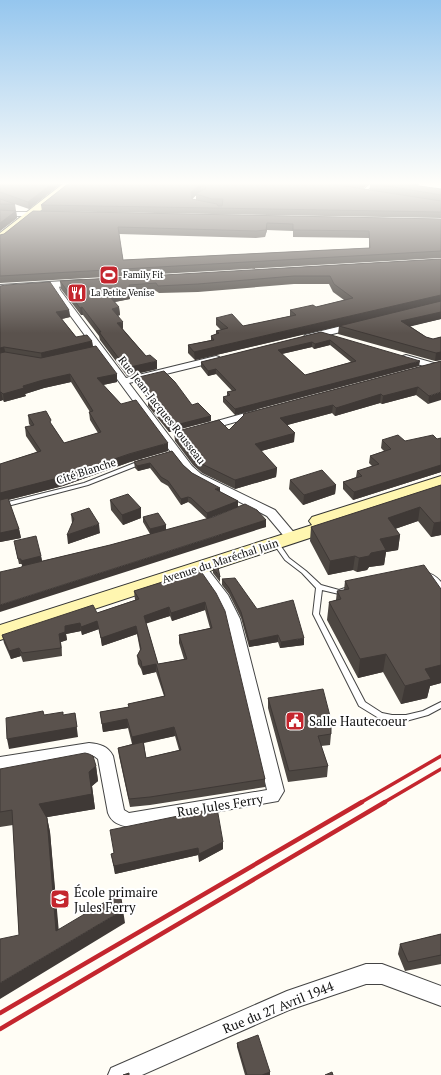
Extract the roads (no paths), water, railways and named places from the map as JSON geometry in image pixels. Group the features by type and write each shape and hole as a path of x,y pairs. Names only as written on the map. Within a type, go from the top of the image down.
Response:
{"main road":[{"name":"Avenue du Maréchal Juin","path":"0,633 200,567 441,481"},
{"name":"Avenue du Maréchal Juin","path":"0,623 441,489"}],"street":[{"path":"0,288 95,282"},
{"name":"Rue Jean-Jacques Rousseau","path":"55,285 56,290 97,351 124,381 166,438 173,453 197,476 251,506 271,514 285,537"},
{"path":"299,339 359,324"},
{"path":"322,333 337,338"},
{"path":"398,356 439,366"},
{"path":"124,381 223,357"},
{"path":"417,371 439,366"},
{"path":"199,429 264,411"},
{"path":"166,438 179,434"},
{"name":"Rue Jules Ferry","path":"0,764 89,749 98,750 105,756 116,813 121,818 129,820 272,796 276,791 233,619 223,598 200,567"},
{"name":"Rue du 27 Avril 1944","path":"118,1075 287,1001 366,974 382,974 438,995"}],"lane":[{"name":"Cité Blanche","path":"0,506 86,484 149,460"},
{"path":"285,537 287,559 304,572 319,587 339,592 353,588"},
{"path":"418,574 436,580 441,586"},
{"path":"319,587 316,614 362,704 380,715 392,718 406,718 425,713 441,705"}],"railway":[{"path":"360,803 441,756"},
{"path":"383,803 441,769"},
{"path":"0,1013 362,802"},
{"path":"0,1029 385,802"}],"place":[{"name":"Family Fit","path":"109,275"},
{"name":"La Petite Venise","path":"77,293"},
{"name":"Salle Hautecoeur","path":"295,721"},
{"name":"École primaire Jules Ferry","path":"60,899"}]}
